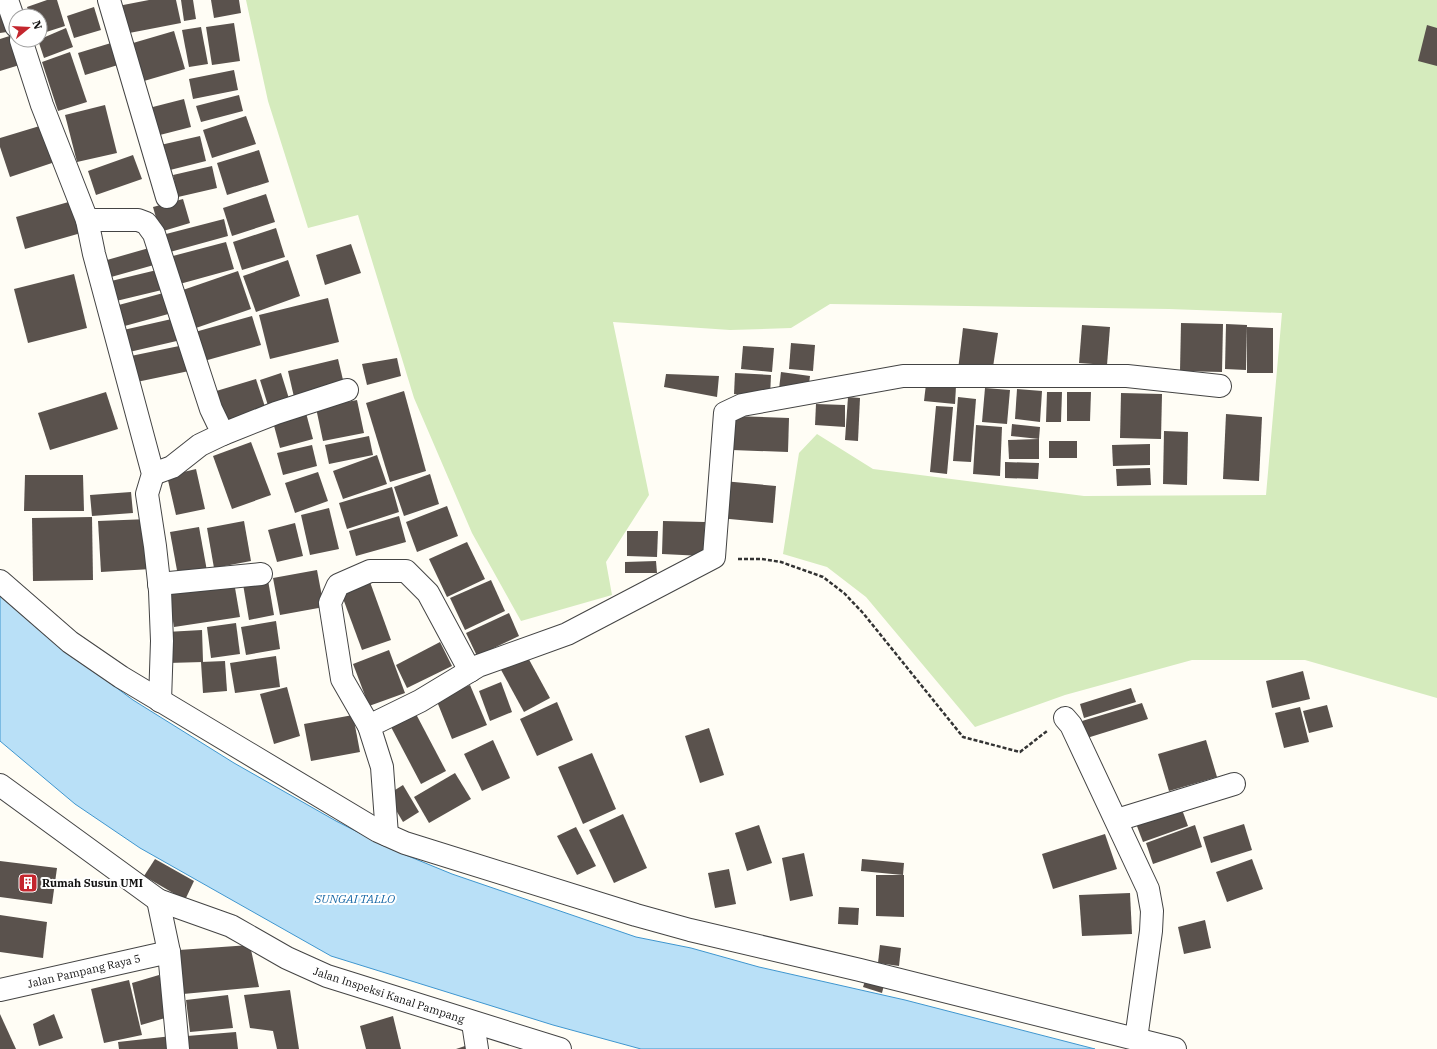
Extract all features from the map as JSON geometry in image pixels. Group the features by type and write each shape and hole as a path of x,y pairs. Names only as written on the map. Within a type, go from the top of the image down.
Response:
{"street":[{"path":"109,0 166,197"},
{"path":"24,48 42,105 87,220 94,254 153,474 147,494 159,584 162,641 160,701"},
{"path":"87,220 138,220 146,223 154,234 211,409 223,434"},
{"path":"369,726 420,701 478,666 566,634 714,556 725,413 742,405 904,376 1127,376 1220,386"},
{"path":"153,474 172,467 200,445 223,434 276,413 347,390"},
{"path":"387,835 382,767 369,726 342,679 330,603 338,585 370,571 406,571 428,593 470,671"},
{"path":"159,584 261,574"},
{"path":"0,581 70,642 121,677 313,793 387,835 406,843 675,926 860,970 1175,1049"},
{"path":"1065,718 1071,725 1117,820 1148,889 1152,911 1151,931 1136,1039"},
{"path":"1117,820 1234,784"},
{"name":"Jalan Inspeksi Kanal Pampang","path":"0,785 158,900 231,926 287,958 327,976 560,1049"},
{"path":"158,900 169,952 178,1049"},
{"name":"Jalan Pampang Raya 5","path":"0,990 169,952"},
{"path":"473,1023 477,1049"}],"path":[{"path":"714,556 762,559 781,562 823,577 844,593 863,613 963,737 1020,752 1065,718"}],"green space":[{"path":"246,0 1437,0 1437,698 1305,660 1192,660 1065,695 975,727 866,597 827,567 783,554 799,453 817,434 873,469 1084,496 1266,495 1282,313 1169,309 830,304 791,328 730,330 613,322 649,495 606,562 612,595 521,621 472,533 414,398 358,215 308,228 268,101"}],"water":[{"name":"SUNGAI TALLO","path":"0,595 76,658 133,700 234,763 336,821 391,849 452,874 636,937 691,948 759,967 905,1000 1095,1049 641,1049 553,1025 331,956 140,848 75,804 0,741"}],"building":[{"path":"0,0 7,32 0,33"},
{"path":"47,0 57,0 65,26 48,31 48,8 27,7"},
{"path":"149,0 176,0 181,23 124,34 118,6"},
{"path":"181,0 193,0 196,19 184,21"},
{"path":"211,0 239,0 241,13 214,18"},
{"path":"94,7 101,30 74,38 67,16"},
{"path":"234,23 240,61 212,65 206,27"},
{"path":"1427,25 1437,28 1437,66 1418,61"},
{"path":"201,27 208,64 189,67 182,30"},
{"path":"66,28 73,47 44,58 41,48 48,48 48,36"},
{"path":"174,31 185,69 144,81 133,43"},
{"path":"8,36 8,48 21,48 26,63 0,71 0,39"},
{"path":"111,43 118,65 85,75 78,53"},
{"path":"70,52 87,102 58,111 42,62"},
{"path":"234,70 238,90 193,99 189,79"},
{"path":"239,95 243,111 201,122 196,106"},
{"path":"184,99 191,127 152,137 145,109"},
{"path":"105,105 117,153 77,162 65,115"},
{"path":"246,116 256,144 212,158 203,130"},
{"path":"43,125 55,162 10,177 0,147 0,138"},
{"path":"200,136 206,161 162,172 156,146"},
{"path":"259,150 269,182 227,195 217,163"},
{"path":"133,155 142,179 96,195 88,171"},
{"path":"212,166 217,188 178,197 173,175"},
{"path":"266,194 275,222 232,236 223,208"},
{"path":"183,199 190,223 160,232 153,207"},
{"path":"72,201 81,233 25,249 16,217"},
{"path":"224,219 228,236 170,252 166,234"},
{"path":"276,228 285,257 242,270 233,242"},
{"path":"226,242 234,269 176,285 169,257"},
{"path":"351,244 361,273 325,285 316,255"},
{"path":"156,246 161,263 104,279 100,262"},
{"path":"288,260 300,296 256,312 243,276"},
{"path":"161,269 166,289 112,302 107,282"},
{"path":"238,271 251,309 193,329 180,291"},
{"path":"74,274 87,328 28,343 14,289"},
{"path":"167,292 172,313 121,327 115,306"},
{"path":"328,298 339,342 270,359 259,315"},
{"path":"252,316 261,345 204,361 195,332"},
{"path":"176,318 181,340 125,353 119,331"},
{"path":"1181,323 1223,324 1222,372 1180,371"},
{"path":"1226,324 1247,325 1246,370 1225,369"},
{"path":"1082,325 1110,327 1107,365 1079,363"},
{"path":"1247,327 1273,328 1273,373 1247,373"},
{"path":"963,328 998,333 992,374 958,370"},
{"path":"791,343 815,345 813,371 789,369"},
{"path":"184,345 189,371 132,383 126,357"},
{"path":"743,346 774,348 772,372 741,369"},
{"path":"397,358 401,376 367,385 362,364"},
{"path":"338,359 344,384 294,397 288,371"},
{"path":"781,372 810,376 808,393 779,389"},
{"path":"281,373 291,405 270,412 260,380"},
{"path":"735,373 771,375 770,397 734,394"},
{"path":"666,374 719,376 717,397 664,387"},
{"path":"256,379 266,410 223,424 213,392"},
{"path":"926,384 956,386 955,404 924,401"},
{"path":"985,388 1010,390 1007,424 982,422"},
{"path":"1017,389 1042,391 1040,422 1015,419"},
{"path":"404,391 426,471 390,482 366,403"},
{"path":"106,392 118,429 50,450 38,413"},
{"path":"1047,392 1062,392 1061,422 1046,422"},
{"path":"1067,392 1091,392 1090,421 1067,421"},
{"path":"1121,393 1162,394 1161,439 1120,438"},
{"path":"848,397 860,398 858,441 845,440"},
{"path":"958,397 976,399 971,462 953,461"},
{"path":"357,400 364,433 323,441 316,408"},
{"path":"816,404 845,405 845,427 815,425"},
{"path":"936,406 953,407 947,474 930,472"},
{"path":"306,413 313,439 280,448 273,422"},
{"path":"1226,414 1262,417 1259,481 1223,479"},
{"path":"733,416 789,418 788,452 732,450"},
{"path":"1012,424 1040,427 1039,439 1011,436"},
{"path":"976,425 1002,427 1000,476 973,474"},
{"path":"1164,431 1188,432 1187,485 1163,484"},
{"path":"369,436 373,455 329,464 325,445"},
{"path":"1039,439 1039,459 1009,459 1008,440"},
{"path":"1049,441 1077,441 1077,458 1049,458"},
{"path":"251,442 271,495 232,509 213,456"},
{"path":"1150,444 1150,465 1113,466 1112,445"},
{"path":"312,445 317,466 283,475 277,453"},
{"path":"377,455 387,484 343,499 333,471"},
{"path":"1005,462 1039,463 1038,479 1005,478"},
{"path":"1150,468 1151,485 1117,486 1116,469"},
{"path":"196,469 205,509 176,515 167,476"},
{"path":"318,472 328,501 295,513 285,483"},
{"path":"430,474 439,504 404,516 394,487"},
{"path":"25,475 83,475 84,511 24,511"},
{"path":"723,481 776,486 773,523 719,518"},
{"path":"392,487 399,512 347,529 339,503"},
{"path":"131,492 133,513 92,516 90,495"},
{"path":"447,506 458,536 417,552 406,522"},
{"path":"329,508 339,549 310,555 301,515"},
{"path":"399,516 406,542 356,556 349,531"},
{"path":"92,517 93,580 33,581 32,518"},
{"path":"149,519 151,569 101,572 98,521"},
{"path":"244,521 251,561 214,568 207,528"},
{"path":"663,521 705,522 703,556 662,554"},
{"path":"295,523 303,556 277,562 268,530"},
{"path":"199,527 207,571 178,576 170,532"},
{"path":"627,531 658,531 657,557 627,556"},
{"path":"467,542 485,579 447,597 429,559"},
{"path":"656,561 657,573 625,573 625,562"},
{"path":"317,570 324,607 280,615 273,578"},
{"path":"268,580 274,615 249,620 243,584"},
{"path":"491,580 505,611 465,630 450,598"},
{"path":"234,582 240,617 174,627 168,592"},
{"path":"370,582 391,640 362,650 341,593"},
{"path":"509,613 519,636 477,656 466,633"},
{"path":"276,621 280,649 246,655 241,627"},
{"path":"236,623 240,654 211,658 207,627"},
{"path":"202,630 203,662 168,663 166,632"},
{"path":"440,642 452,666 407,688 396,665"},
{"path":"389,650 405,693 369,706 353,664"},
{"path":"526,654 550,698 524,712 500,668"},
{"path":"276,656 280,687 235,693 230,663"},
{"path":"225,661 227,691 203,693 201,662"},
{"path":"1303,671 1310,699 1272,708 1266,681"},
{"path":"501,682 512,712 490,721 479,691"},
{"path":"470,685 487,725 452,739 436,699"},
{"path":"287,687 300,736 274,744 260,694"},
{"path":"1131,688 1136,702 1084,718 1080,704"},
{"path":"557,702 573,740 537,756 520,719"},
{"path":"1142,703 1148,719 1087,738 1082,721"},
{"path":"1327,705 1333,727 1309,733 1303,711"},
{"path":"1300,707 1309,742 1284,748 1275,713"},
{"path":"416,714 446,771 421,784 391,727"},
{"path":"353,715 360,752 311,761 304,724"},
{"path":"709,728 724,775 700,783 685,736"},
{"path":"493,740 510,778 482,791 464,754"},
{"path":"1206,740 1217,777 1169,791 1158,754"},
{"path":"592,753 616,809 583,824 558,767"},
{"path":"455,773 471,799 429,823 414,797"},
{"path":"403,785 419,812 403,822 387,795"},
{"path":"1180,804 1188,826 1143,842 1135,821"},
{"path":"623,814 647,868 614,883 589,830"},
{"path":"1244,824 1252,850 1211,863 1203,837"},
{"path":"759,825 772,863 747,871 735,833"},
{"path":"1195,825 1202,847 1153,864 1146,843"},
{"path":"576,827 596,866 577,875 557,836"},
{"path":"1105,834 1117,869 1053,889 1042,854"},
{"path":"804,853 813,896 790,901 782,858"},
{"path":"155,859 194,881 185,900 144,876"},
{"path":"862,859 904,863 903,875 861,871"},
{"path":"1252,859 1263,889 1227,902 1216,872"},
{"name":"Rumah Susun UMI","path":"0,861 57,868 52,904 0,897"},
{"path":"729,869 736,904 715,908 708,873"},
{"path":"876,875 904,875 904,917 876,916"},
{"path":"1130,893 1132,934 1082,936 1079,895"},
{"path":"839,907 859,908 858,925 838,924"},
{"name":"Rumah Susun UMI","path":"0,915 47,922 43,958 0,952"},
{"path":"1205,920 1211,948 1184,954 1178,927"},
{"path":"250,945 259,987 183,994 179,950"},
{"path":"880,945 901,948 899,966 878,963"},
{"path":"159,975 172,1016 141,1025 132,983"},
{"path":"867,975 885,981 882,993 863,987"},
{"path":"129,980 142,1035 104,1043 91,989"},
{"path":"290,990 299,1049 277,1049 273,1031 250,1028 244,995"},
{"path":"228,995 233,1028 190,1032 186,1000"},
{"path":"0,1014 16,1049 0,1049"},
{"path":"54,1014 63,1038 39,1046 33,1024"},
{"path":"393,1016 401,1049 366,1049 360,1026"},
{"path":"236,1032 238,1049 188,1049 187,1036"},
{"path":"172,1036 170,1049 119,1049 118,1042"},
{"path":"465,1046 466,1049 456,1049"}],"place":[{"name":"Rumah Susun UMI","path":"28,883"}]}
